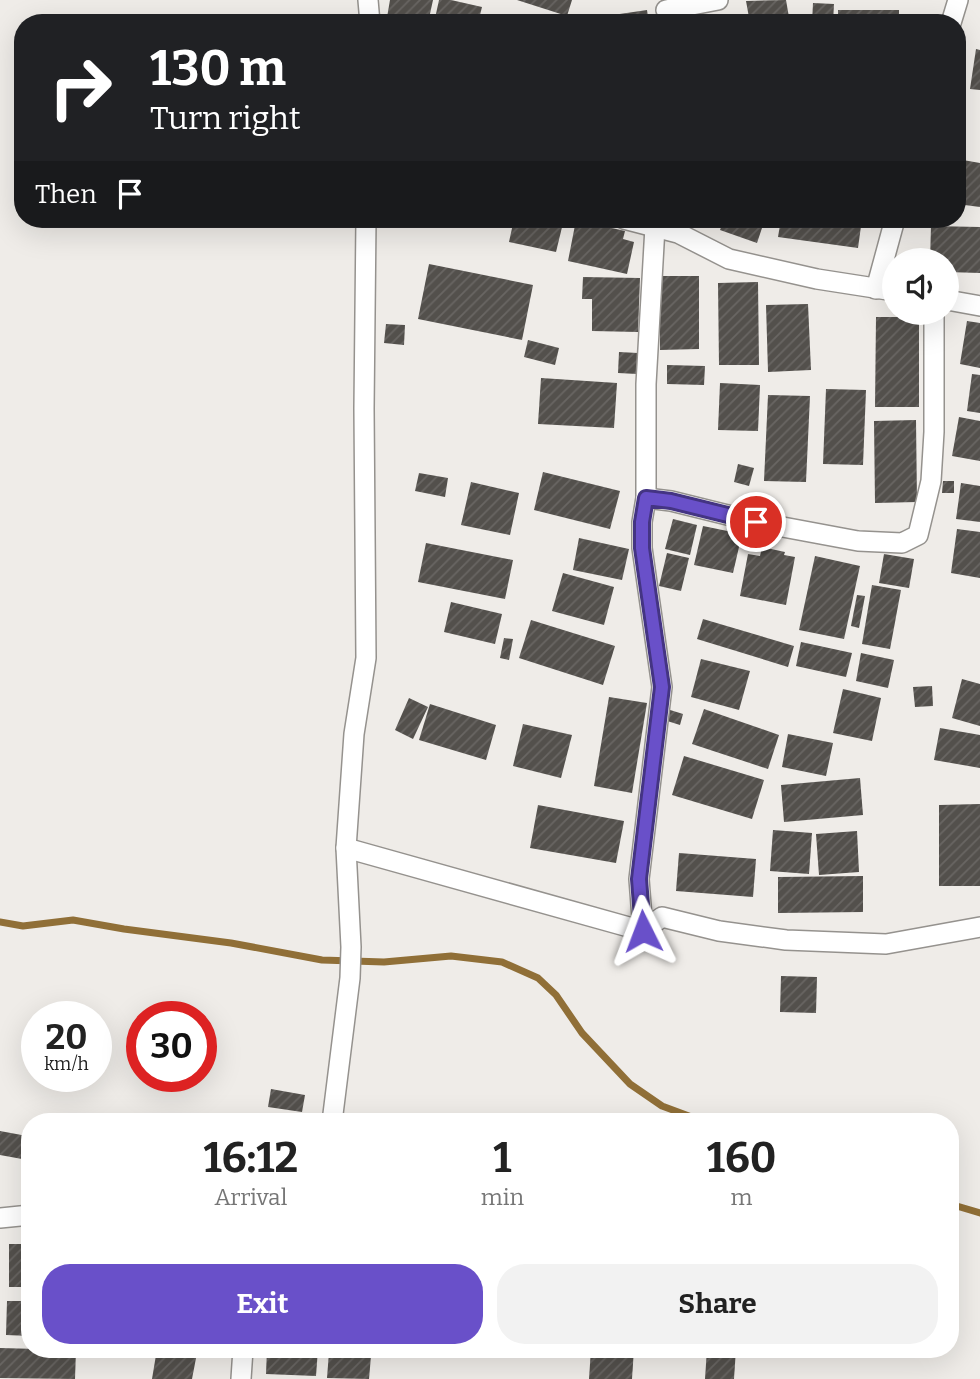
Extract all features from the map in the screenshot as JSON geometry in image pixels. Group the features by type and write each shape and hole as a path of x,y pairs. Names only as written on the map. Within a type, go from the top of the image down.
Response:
{"street":[{"path":"666,11 718,0"},
{"path":"333,1113 351,978 346,848 354,734 366,658 366,228"},
{"path":"643,931 639,879 662,687 642,548 646,498 646,384 656,228"},
{"path":"681,228 729,259 817,279 882,290"},
{"path":"891,248 894,228"},
{"path":"959,302 980,306"},
{"path":"646,498 858,541 902,543 918,535 931,481 934,325"},
{"path":"346,848 643,931 662,918 719,931 786,940 886,944 980,927"},
{"path":"0,1218 21,1216"},
{"path":"241,1379 242,1358"}],"building":[{"path":"390,0 433,0 430,14 388,14"},
{"path":"439,0 482,7 480,14 436,14"},
{"path":"517,0 572,0 568,14"},
{"path":"786,0 788,14 748,14 746,1"},
{"path":"813,3 834,4 833,14 812,14"},
{"path":"647,10 648,14 620,14"},
{"path":"838,10 899,10 899,14 838,14"},
{"path":"976,49 980,50 980,90 970,89"},
{"path":"966,161 980,163 980,207 966,205"},
{"path":"980,227 980,273 959,272 959,248 930,248 931,228"},
{"path":"512,228 562,228 556,252 509,242"},
{"path":"574,228 612,228 625,231 623,239 634,242 627,274 568,261"},
{"path":"721,228 762,228 757,243 720,230"},
{"path":"780,228 861,228 858,248 778,237"},
{"path":"429,264 533,285 522,340 418,319"},
{"path":"660,276 699,276 699,349 660,350"},
{"path":"583,277 640,278 638,332 592,331 592,299 582,299"},
{"path":"758,282 759,365 719,365 718,283"},
{"path":"808,304 811,370 768,372 766,305"},
{"path":"876,317 882,317 882,325 919,325 919,407 875,407"},
{"path":"967,321 980,323 980,368 960,364"},
{"path":"386,324 405,325 404,345 384,343"},
{"path":"528,340 559,348 555,365 524,357"},
{"path":"619,352 638,353 637,374 618,373"},
{"path":"667,365 705,366 704,385 667,384"},
{"path":"972,374 980,375 980,413 967,411"},
{"path":"541,378 617,383 614,428 538,424"},
{"path":"720,383 760,385 758,431 718,430"},
{"path":"826,389 866,390 863,465 823,464"},
{"path":"768,395 810,396 806,482 764,481"},
{"path":"959,417 980,421 980,461 952,456"},
{"path":"916,420 917,502 875,503 874,421"},
{"path":"738,464 754,468 749,486 734,482"},
{"path":"543,472 620,491 610,529 534,510"},
{"path":"419,473 448,478 445,497 415,491"},
{"path":"943,481 954,481 954,493 942,493"},
{"path":"471,482 519,493 510,535 461,525"},
{"path":"961,483 980,486 980,522 956,519"},
{"path":"673,519 697,525 690,555 665,549"},
{"path":"703,526 742,534 733,573 694,565"},
{"path":"957,529 980,532 980,578 951,573"},
{"path":"579,538 629,549 622,580 573,570"},
{"path":"426,543 513,560 505,599 418,582"},
{"path":"762,547 795,557 786,605 740,596 748,554 760,556"},
{"path":"667,553 689,558 681,591 659,586"},
{"path":"884,554 914,559 909,588 879,583"},
{"path":"815,556 860,566 844,639 799,630"},
{"path":"563,573 614,587 604,625 552,611"},
{"path":"872,585 901,590 890,649 862,644"},
{"path":"857,595 865,596 859,628 851,626"},
{"path":"451,602 502,614 495,644 444,632"},
{"path":"703,619 794,646 788,667 697,639"},
{"path":"531,620 615,646 603,685 519,658"},
{"path":"504,638 513,639 509,660 500,658"},
{"path":"801,642 852,653 846,677 796,666"},
{"path":"861,653 894,660 888,688 856,681"},
{"path":"701,659 750,671 739,710 691,697"},
{"path":"962,679 980,684 980,726 952,718"},
{"path":"932,686 933,706 915,707 913,687"},
{"path":"843,689 881,698 872,741 833,733"},
{"path":"609,697 647,703 632,793 594,786"},
{"path":"409,698 428,707 413,739 395,730"},
{"path":"430,704 496,725 486,760 419,740"},
{"path":"667,709 683,714 680,725 664,720"},
{"path":"704,709 779,735 768,769 692,744"},
{"path":"523,724 572,735 561,778 513,766"},
{"path":"940,728 980,735 980,768 934,760"},
{"path":"788,734 833,743 826,776 782,767"},
{"path":"684,756 764,780 752,819 672,795"},
{"path":"860,778 863,815 784,822 781,785"},
{"path":"980,804 980,886 939,886 939,805"},
{"path":"538,805 624,821 616,863 530,848"},
{"path":"773,830 812,833 809,874 770,871"},
{"path":"857,831 859,872 819,875 816,834"},
{"path":"679,853 756,859 753,897 676,891"},
{"path":"863,876 863,912 778,913 778,877"},
{"path":"781,976 817,977 816,1013 780,1012"},
{"path":"271,1089 305,1095 302,1112 268,1107"},
{"path":"0,1131 21,1135 21,1159 0,1155"},
{"path":"9,1244 21,1244 21,1287 9,1287"},
{"path":"7,1301 21,1301 21,1336 6,1335"},
{"path":"0,1348 21,1349 21,1358 76,1358 75,1379 0,1378"},
{"path":"156,1358 196,1358 192,1379 152,1379"},
{"path":"267,1358 317,1358 316,1376 266,1374"},
{"path":"329,1358 371,1358 369,1379 327,1378"},
{"path":"590,1358 633,1358 632,1379 589,1379"},
{"path":"706,1358 735,1358 734,1379 705,1379"}],"waterway":[{"path":"0,922 23,926 73,920 231,943 322,960 384,962 451,956 502,962 538,978 556,995 582,1033 630,1084 662,1106 681,1113"},
{"path":"959,1207 980,1213"}],"route":[{"path":"643,931 639,879 662,687 642,548 646,498 671,501 756,522"}]}
